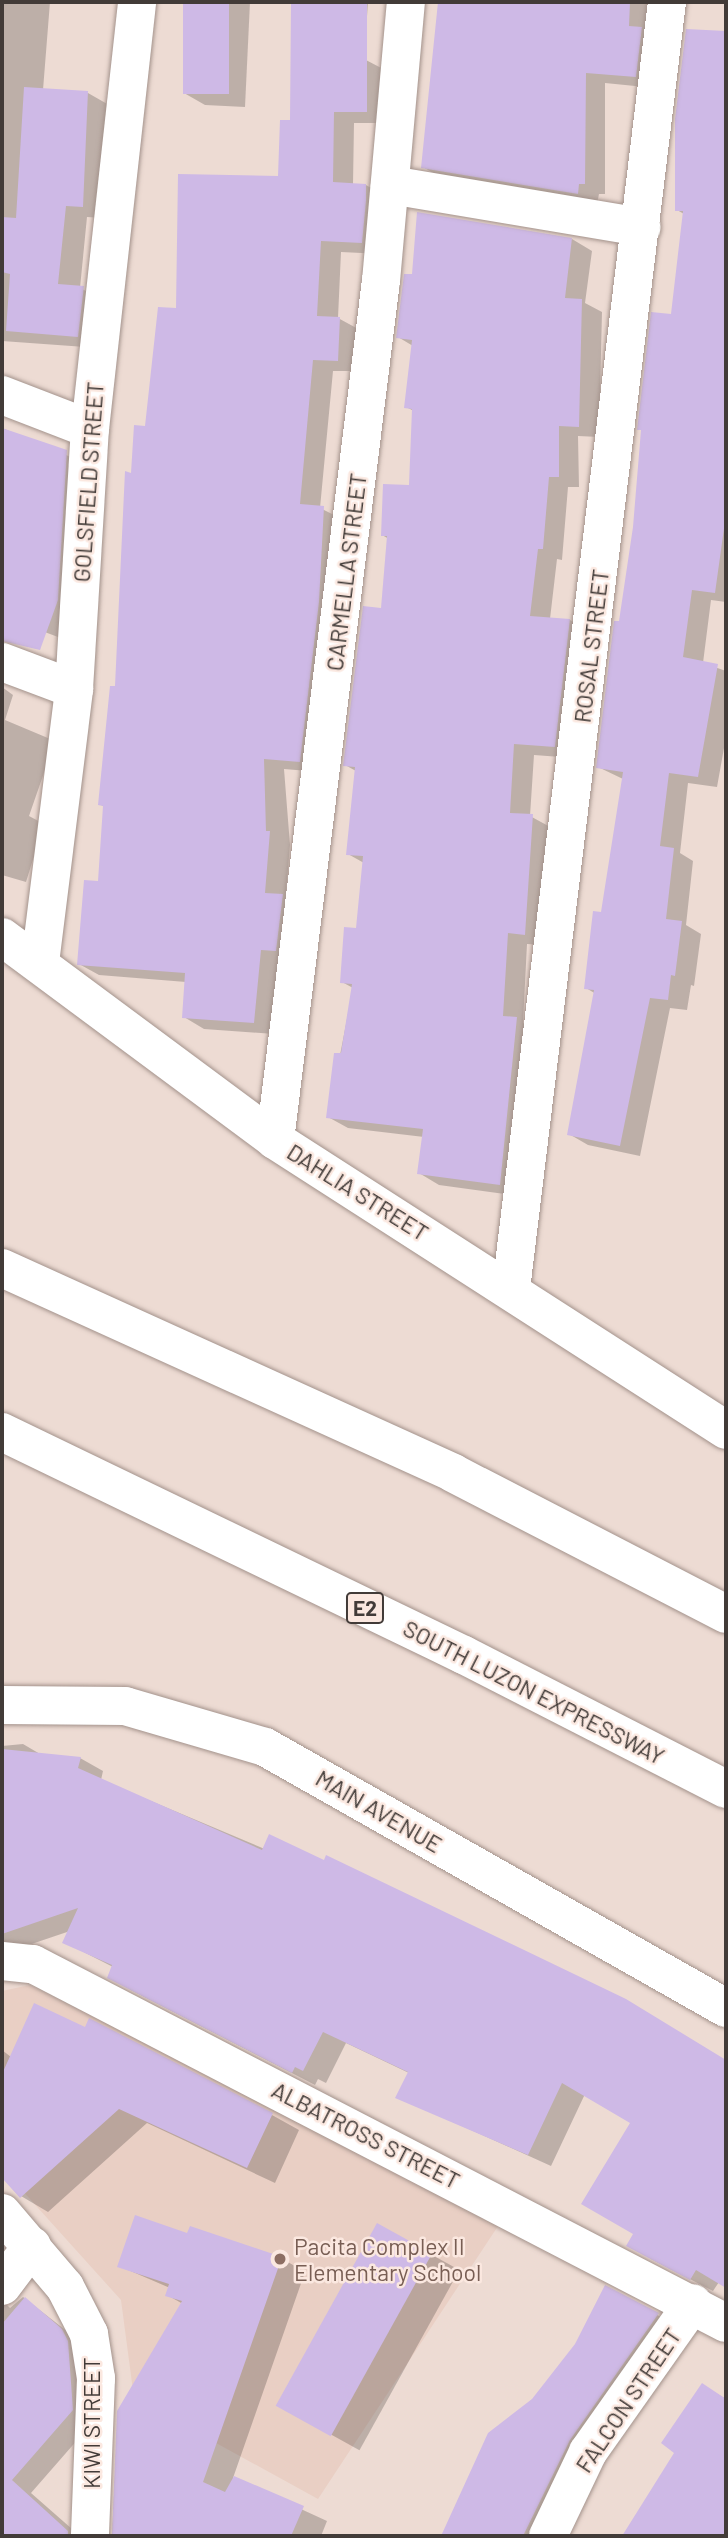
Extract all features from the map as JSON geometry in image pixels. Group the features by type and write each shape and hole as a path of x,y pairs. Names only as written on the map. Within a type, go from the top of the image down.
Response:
{"main road":[{"name":"GOLSFIELD STREET","path":"40,962 74,689 90,429 137,2"},
{"name":"CARMELLA STREET","path":"275,1140 390,185 406,2"},
{"name":"ROSAL STREET","path":"511,1289 642,227 667,2"},
{"path":"390,185 642,227"},
{"path":"2,395 90,429"},
{"path":"2,662 74,689"},
{"name":"DAHLIA STREET","path":"2,937 40,962 275,1140 511,1289 726,1430"},
{"path":"2,1268 453,1473 726,1614"},
{"name":"SOUTH LUZON EXPRESSWAY","path":"2,1432 464,1655 726,1789"},
{"name":"MAIN AVENUE","path":"2,1704 125,1706 265,1746 726,2008"},
{"name":"ALBATROSS STREET","path":"2,1961 33,1964 726,2323"},
{"name":"KIWI STREET","path":"2,2213 65,2287 89,2334 96,2378 90,2536"},
{"path":"2,2286 32,2246"},
{"name":"FALCON STREET","path":"548,2536 588,2452 693,2304"}],"shaded area":[{"name":"Pacita Complex II Elementary School","path":"30,1985 504,2217 318,2499 134,2398 121,2300 2,2168 2,1991"}],"building":[{"path":"183,2 229,2 229,94 183,94"},
{"path":"291,2 367,2 367,112 334,112 333,182 366,184 362,243 321,241 317,316 340,317 338,361 313,360 300,504 324,506 319,602 300,762 264,759 266,831 270,831 265,893 283,894 276,951 261,950 254,1023 182,1018 185,973 77,965 84,880 98,881 103,806 98,805 110,686 115,686 125,471 131,473 134,425 145,426 158,307 176,308 178,174 278,176 280,120 290,120"},
{"path":"438,2 630,2 629,26 642,27 636,77 586,73 585,184 579,184 578,194 421,168"},
{"path":"686,29 726,31 726,514 715,593 692,590 683,657 718,664 698,777 669,773 660,846 674,848 666,919 682,921 675,976 671,975 668,1000 650,998 620,1146 567,1135 594,990 584,989 593,911 601,912 623,772 596,768 614,621 619,621 633,527 641,430 637,430 651,312 671,314 683,211 675,211 675,119"},
{"path":"24,87 88,91 83,207 66,206 58,284 84,286 78,337 6,331 10,274 2,272 2,217 16,218"},
{"path":"417,212 572,238 565,298 582,299 579,427 559,426 559,477 549,477 543,549 538,549 530,616 570,619 555,747 514,744 510,813 533,814 525,935 508,933 503,1016 517,1017 500,1185 417,1174 423,1129 326,1118 334,1053 341,1053 352,984 340,983 344,927 356,928 363,856 346,855 355,767 343,766 363,606 381,608 387,536 381,536 383,484 409,485 412,409 404,408 412,340 396,338 404,274 412,274"},
{"path":"2,428 67,450 58,600 40,650 2,641"},
{"path":"2,1749 81,1757 78,1768 262,1850 269,1834 324,1860 326,1855 626,1999 726,2060 726,2288 696,2270 690,2280 626,2246 633,2234 581,2204 630,2123 562,2083 528,2155 395,2098 408,2072 323,2032 303,2071 295,2067 292,2073 107,1978 112,1965 62,1943 78,1908 2,1934"},
{"path":"34,2003 85,2027 89,2018 273,2113 247,2168 119,2109 20,2198 2,2178 2,2074"},
{"path":"135,2215 187,2233 190,2226 282,2257 203,2482 225,2492 234,2476 304,2506 291,2536 112,2536 117,2411 182,2301 165,2296 169,2284 117,2267"},
{"path":"377,2223 432,2254 331,2436 276,2406"},
{"path":"605,2285 659,2313 570,2440 523,2536 441,2536 488,2433 532,2399 575,2344"},
{"path":"25,2297 62,2329 68,2341 73,2410 12,2480 68,2531 68,2536 2,2536 2,2324"},
{"path":"702,2383 726,2399 726,2536 622,2536 674,2453 661,2443"}],"place":[{"name":"Pacita Complex II Elementary School","path":"280,2259"}]}
